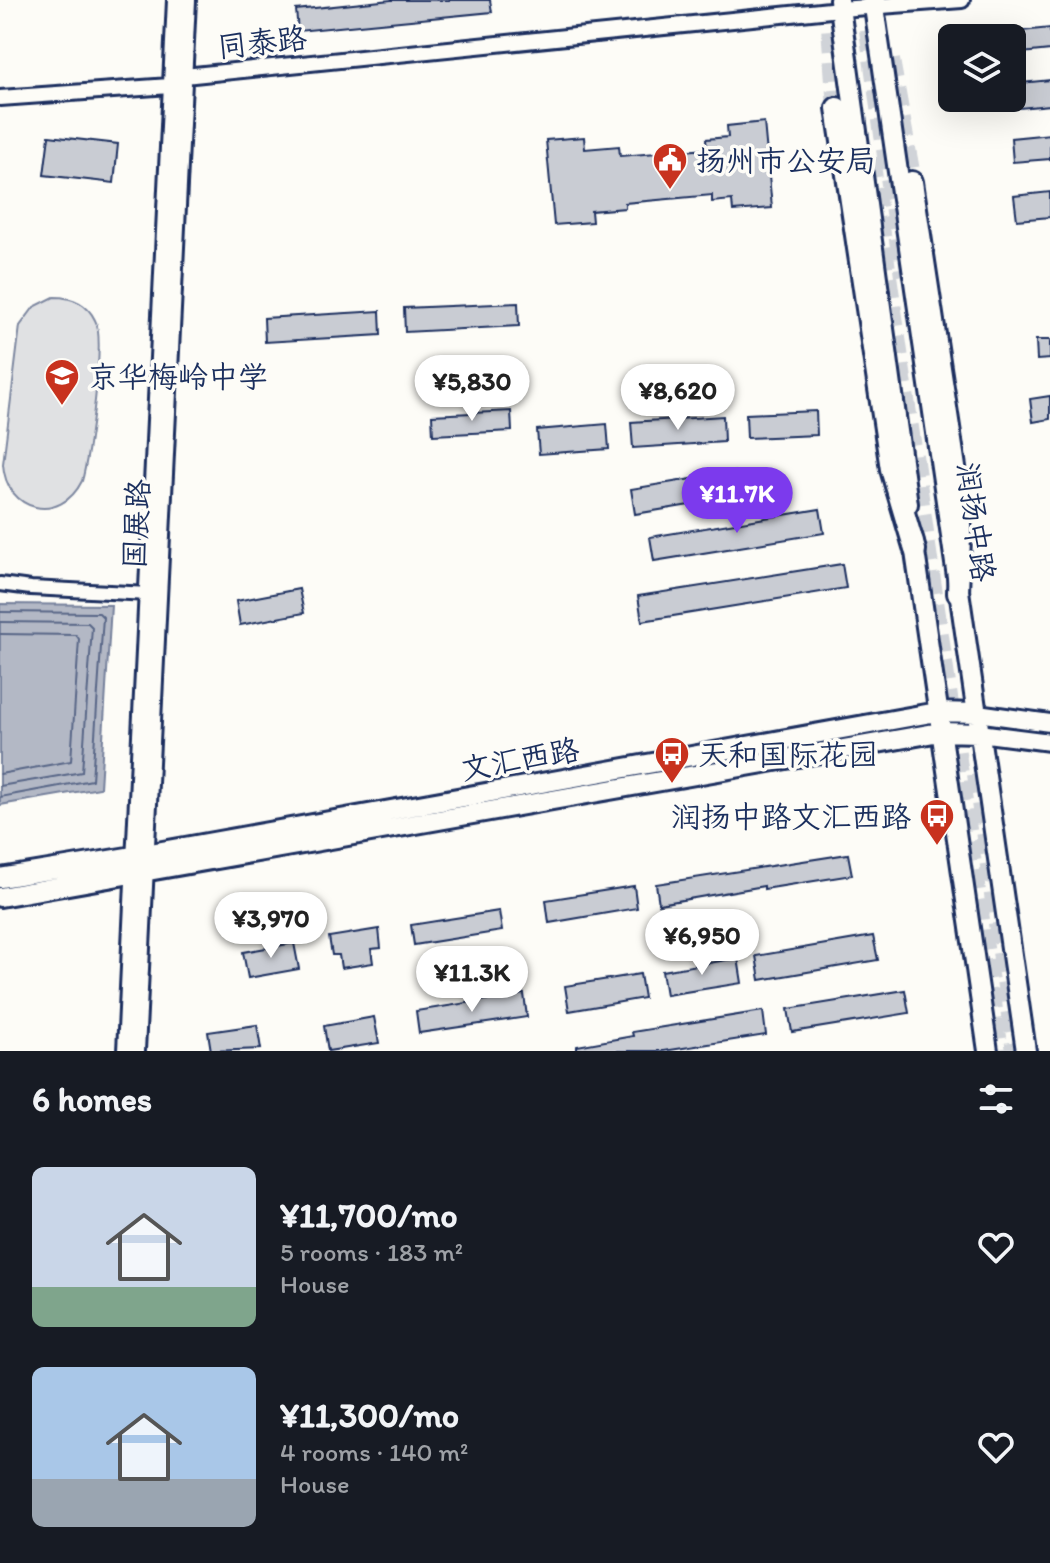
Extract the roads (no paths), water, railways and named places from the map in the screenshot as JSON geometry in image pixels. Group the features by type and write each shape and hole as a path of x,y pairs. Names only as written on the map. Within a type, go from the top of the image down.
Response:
{"highway":[{"path":"837,108 891,469 915,550"},
{"path":"912,182 961,507 958,593"}],"main road":[{"path":"839,4 937,712 988,1051"},
{"name":"润扬中路","path":"873,4 1026,1051"},
{"name":"文汇西路","path":"0,897 140,865 937,712 977,713 1050,723"},
{"name":"文汇西路","path":"0,878 140,865 940,732 979,733 1050,742"}],"street":[{"name":"国展路","path":"137,1051 149,594 175,0"},
{"name":"国展路","path":"125,1051 140,865 188,0"},
{"name":"同泰路","path":"170,86 184,76 839,4 962,0"},
{"path":"0,98 170,86"},
{"path":"0,584 149,594"}],"water":[{"path":"0,604 111,605 100,788 0,805"}],"tunnel":[{"path":"829,0 837,108"},
{"path":"869,30 904,275"},
{"path":"890,60 912,182"},
{"path":"870,158 999,1051"},
{"path":"977,774 1016,1051"}],"place":[{"name":"扬州市公安局","path":"670,191"},
{"name":"京华梅岭中学","path":"62,407"},
{"name":"天和国际花园","path":"672,785"},
{"name":"润扬中路文汇西路","path":"937,847"}]}
